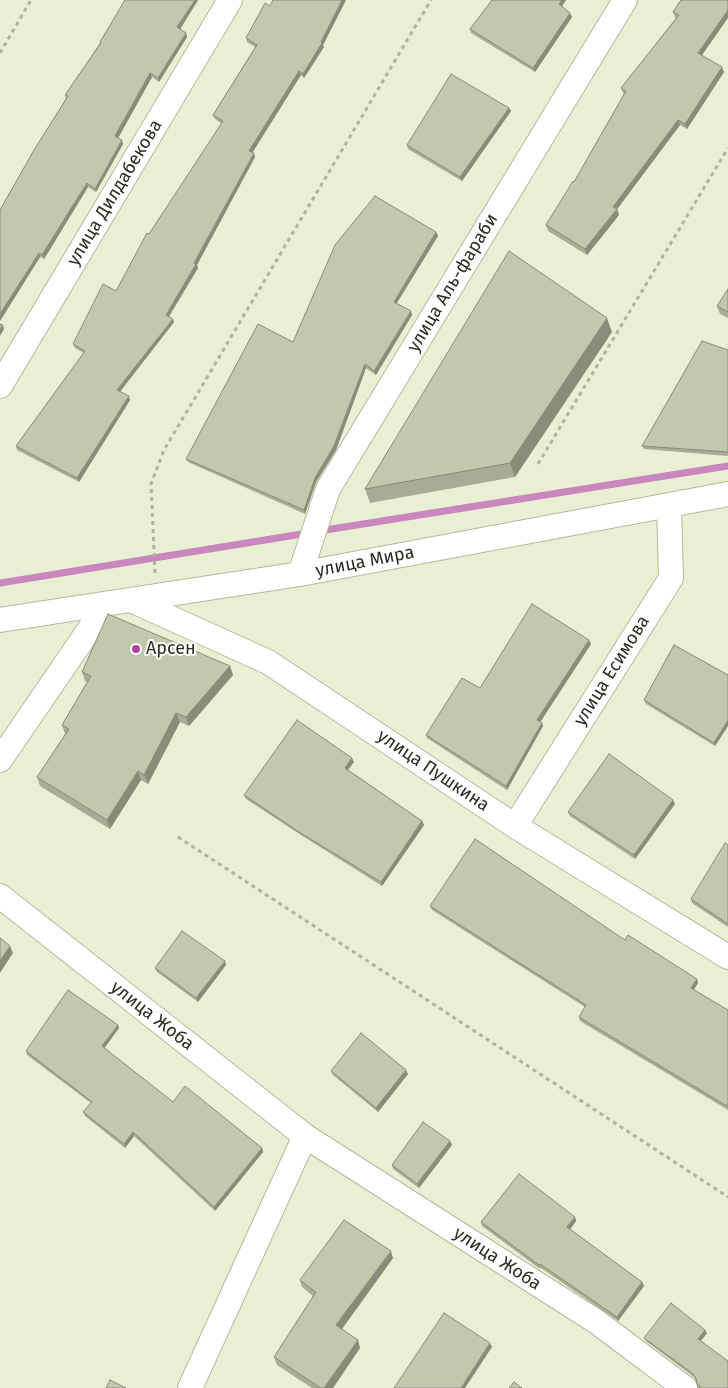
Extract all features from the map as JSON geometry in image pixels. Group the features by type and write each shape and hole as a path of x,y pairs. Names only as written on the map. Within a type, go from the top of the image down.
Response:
{"street":[{"name":"улица Дилдабекова","path":"0,386 230,0"},
{"name":"улица Аль-фараби","path":"300,574 328,489 625,0"},
{"name":"улица Мира","path":"0,620 300,574 728,494"},
{"name":"улица Есимова","path":"515,826 671,578 669,505"},
{"name":"улица Пушкина","path":"130,600 268,662 515,826 728,957"},
{"path":"0,760 106,605"},
{"name":"улица Жоба","path":"0,896 305,1136 597,1322 685,1388"},
{"path":"190,1388 305,1136"}],"path":[{"path":"0,53 31,0"},
{"path":"156,596 151,484 164,450 431,0"},
{"path":"538,464 728,148"},
{"path":"178,837 728,1197"}],"building":[{"path":"125,0 195,0 177,27 186,33 158,78 150,73 115,136 122,140 95,189 87,183 42,255 39,253 0,314 0,210 34,150 68,96 65,95 101,43"},
{"path":"273,0 342,0 322,43 303,74 299,71 249,151 254,153 194,263 196,264 166,315 173,319 117,390 129,396 77,478 16,446 85,351 73,344 103,284 116,291 147,233 149,234 223,121 213,115 257,45 246,38 265,3 270,6"},
{"path":"492,0 562,0 559,4 570,13 533,68 470,29"},
{"path":"681,0 728,0 728,10 698,53 722,67 685,124 678,120 613,207 617,209 585,249 546,225 574,182 626,91 621,88 679,15 673,12"},
{"path":"451,74 509,108 460,177 407,145"},
{"path":"375,196 436,232 394,302 411,311 374,371 365,364 334,446 315,478 304,510 186,459 258,324 293,342 335,245"},
{"path":"509,251 607,318 510,463 365,489"},
{"path":"728,289 728,312 717,306"},
{"path":"702,341 728,350 728,452 642,446"},
{"path":"532,604 589,640 537,720 542,723 506,786 426,735 462,678 480,688"},
{"path":"108,614 230,666 186,717 176,713 144,775 138,771 107,820 37,777 69,729 62,725 91,676 82,672"},
{"path":"674,645 728,675 728,720 714,743 644,700"},
{"path":"297,720 352,758 345,768 422,821 381,882 299,832 244,795"},
{"path":"609,754 673,800 634,855 568,812"},
{"path":"475,839 625,940 628,935 697,979 691,988 728,1010 727,1106 579,1017 586,1005 430,906"},
{"path":"725,843 728,845 728,924 691,899"},
{"path":"182,931 225,961 196,998 155,968"},
{"path":"0,938 10,946 0,961"},
{"path":"68,990 118,1025 102,1046 173,1102 185,1086 262,1148 214,1207 133,1132 124,1144 83,1112 92,1102 26,1051"},
{"path":"361,1033 406,1070 376,1108 331,1071"},
{"path":"423,1122 450,1141 417,1184 392,1165"},
{"path":"519,1174 575,1217 567,1227 642,1282 617,1317 539,1265 481,1222"},
{"path":"344,1220 391,1251 336,1325 358,1340 324,1388 321,1388 274,1357 316,1292 300,1280"},
{"path":"671,1303 705,1330 698,1339 728,1361 728,1388 699,1388 700,1386 697,1384 696,1378 692,1373 644,1338"},
{"path":"444,1313 490,1343 461,1388 394,1388"},
{"path":"110,1380 126,1388 106,1388"},
{"path":"514,1382 522,1388 509,1388"}],"waterway":[{"path":"319,531 728,466"},
{"path":"0,583 308,533"}],"place":[{"name":"Арсен","path":"136,649"}]}
